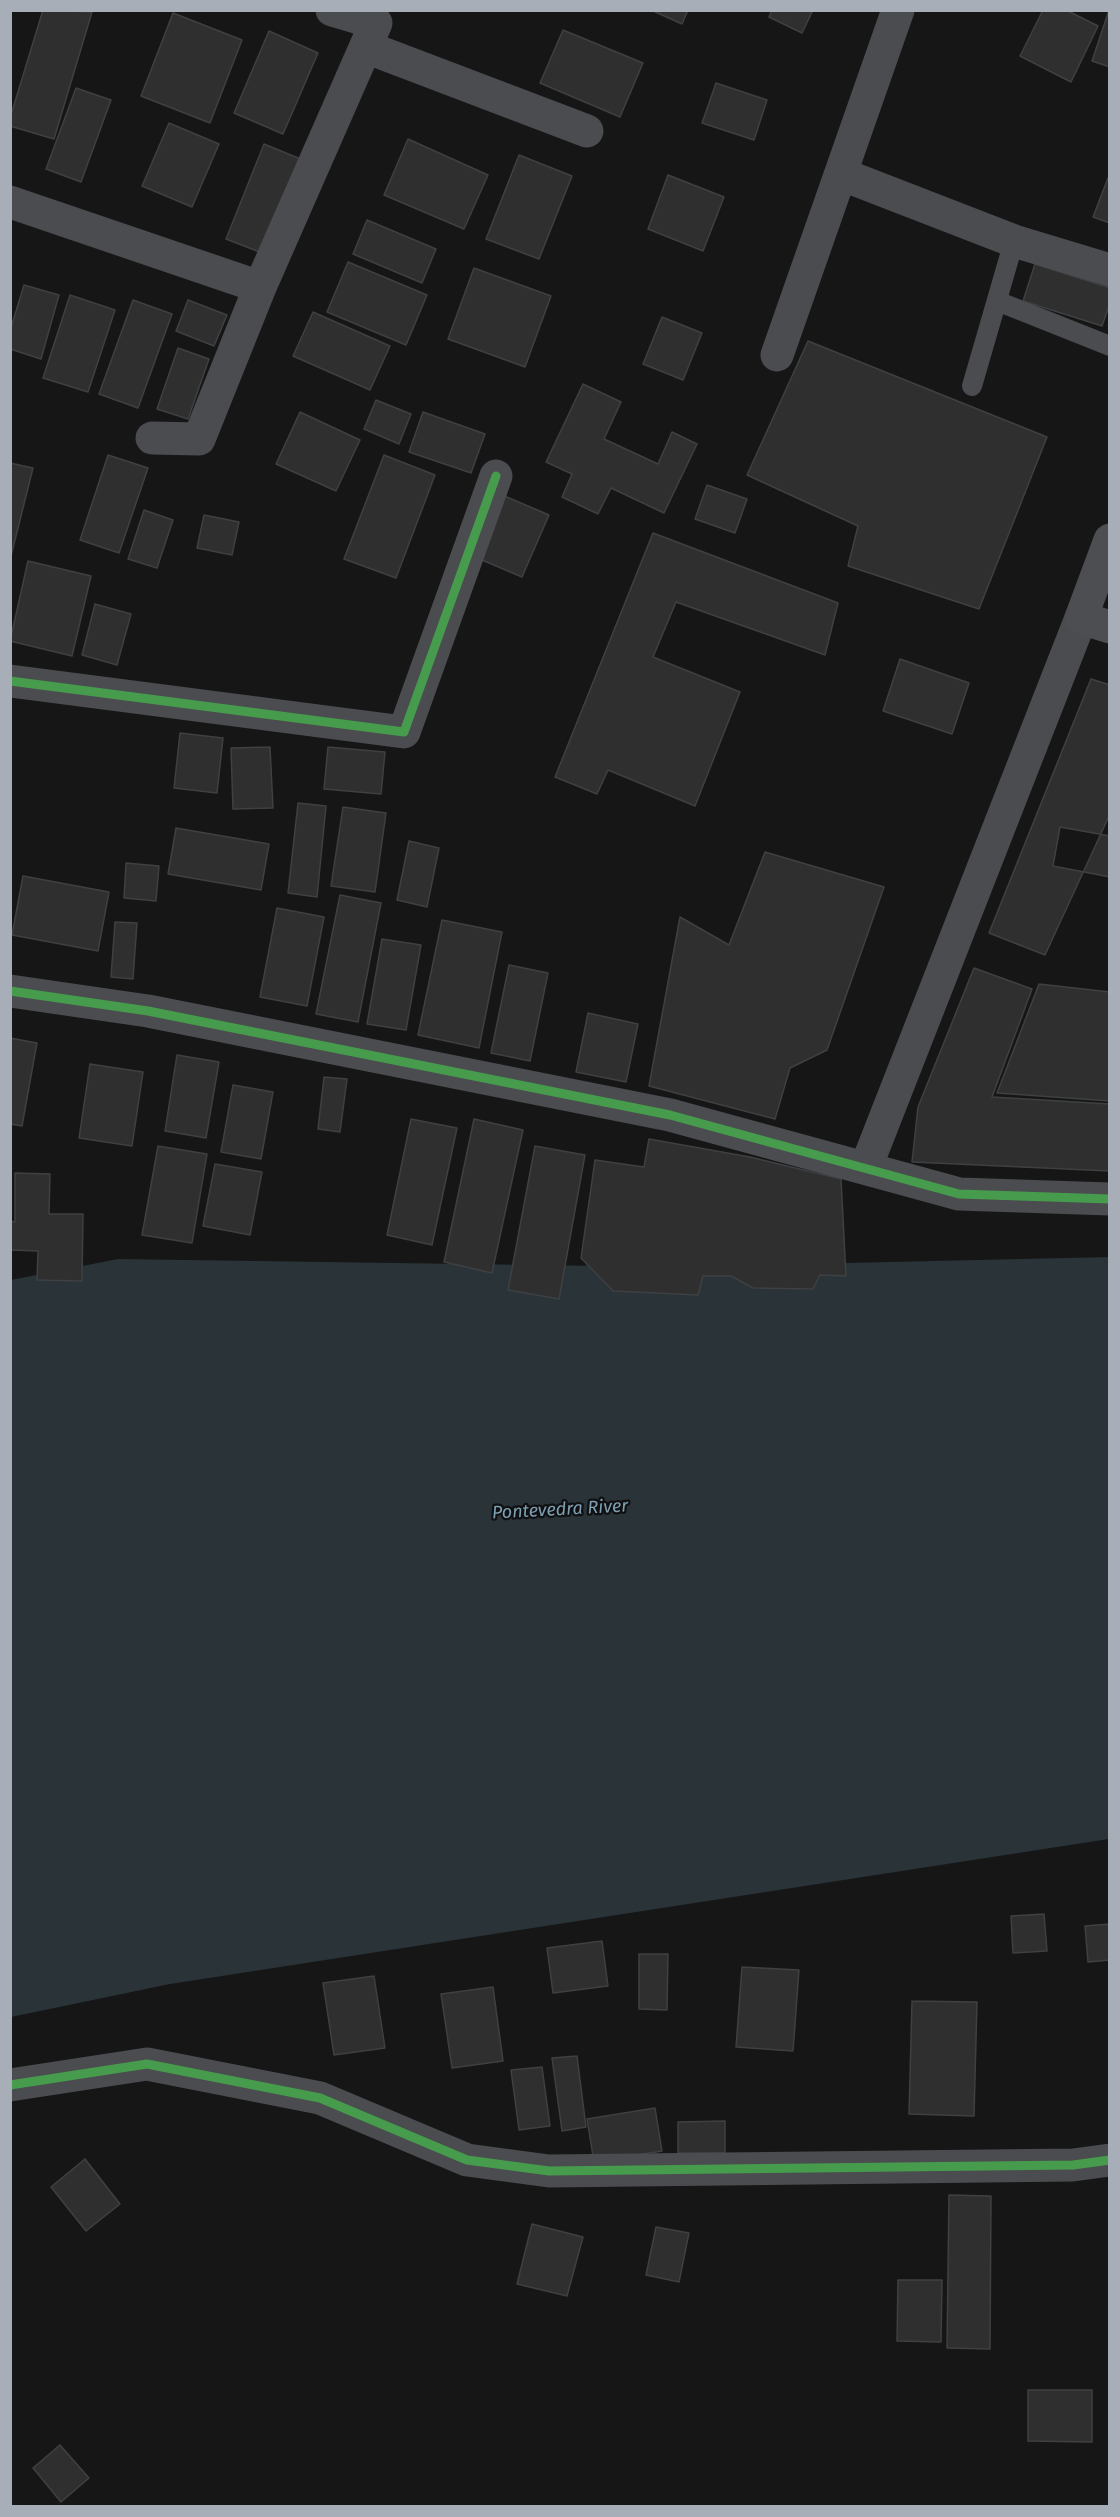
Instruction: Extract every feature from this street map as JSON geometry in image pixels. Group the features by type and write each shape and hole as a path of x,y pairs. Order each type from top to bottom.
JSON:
{"main road":[{"path":"1095,623 1110,540"}],"street":[{"path":"152,438 199,439 260,287 376,23 332,10"},
{"path":"777,355 898,10"},
{"path":"366,47 587,131"},
{"path":"841,174 1014,241 1110,270"},
{"path":"10,202 260,287"},
{"path":"10,681 404,732 496,476"},
{"path":"866,1167 1095,623"},
{"path":"10,992 148,1011 670,1115 959,1194 1110,1199"},
{"path":"10,2085 147,2064 320,2098 467,2160 549,2171 1073,2165 1110,2160"}],"lane":[{"path":"972,386 1014,241"},
{"path":"997,301 1110,346"}],"water":[{"name":"Pontevedra River","path":"1109,1257 1109,1839 170,1984 11,2017 11,1280 118,1259 671,1267"}],"building":[{"path":"43,10 92,12 54,139 10,126 10,118"},
{"path":"651,10 688,10 682,24"},
{"path":"772,10 813,10 802,33 769,17"},
{"path":"1043,10 1066,10 1098,26 1071,82 1020,56"},
{"path":"1110,10 1110,67 1092,61"},
{"path":"173,13 242,40 210,123 141,96"},
{"path":"563,30 643,63 620,117 540,83"},
{"path":"269,31 318,53 283,134 234,113"},
{"path":"716,83 767,100 754,140 702,123"},
{"path":"76,88 111,100 81,182 46,169"},
{"path":"169,123 219,144 192,207 142,186"},
{"path":"408,139 488,175 464,229 384,195"},
{"path":"264,144 308,162 270,256 226,239"},
{"path":"519,155 572,176 539,259 486,239"},
{"path":"668,175 724,197 703,251 648,229"},
{"path":"1108,178 1110,179 1110,223 1093,217"},
{"path":"367,220 436,249 422,283 353,254"},
{"path":"348,262 427,295 406,345 327,312"},
{"path":"1035,264 1110,288 1110,303 1102,326 1023,301"},
{"path":"474,268 551,296 525,367 448,339"},
{"path":"24,285 59,295 41,359 10,349 10,331"},
{"path":"70,295 115,310 88,392 43,378"},
{"path":"133,300 172,314 138,408 99,394"},
{"path":"188,300 227,315 214,346 176,331"},
{"path":"313,312 390,346 370,390 293,356"},
{"path":"662,317 702,333 683,380 643,364"},
{"path":"808,341 1047,437 979,609 848,566 858,526 747,475"},
{"path":"178,348 209,359 188,419 157,409"},
{"path":"583,384 621,402 604,439 658,464 672,432 697,444 664,513 611,488 598,514 562,497 572,474 546,462"},
{"path":"376,400 411,414 399,444 364,429"},
{"path":"300,412 360,440 336,491 276,464"},
{"path":"423,412 485,434 471,473 409,452"},
{"path":"108,455 148,468 119,553 80,540"},
{"path":"384,455 435,475 396,578 344,559"},
{"path":"10,463 33,468 10,560"},
{"path":"707,485 747,499 735,533 695,519"},
{"path":"502,495 549,515 522,577 475,557"},
{"path":"144,510 173,520 157,568 128,559"},
{"path":"204,515 239,522 232,555 197,548"},
{"path":"653,533 838,603 825,655 676,602 653,657 740,692 695,806 608,770 597,794 555,777"},
{"path":"28,561 91,576 72,656 10,641"},
{"path":"95,604 131,614 117,665 82,655"},
{"path":"900,659 969,683 952,734 883,711"},
{"path":"1091,679 1110,685 1110,814 1045,955 989,933"},
{"path":"180,733 223,738 217,793 174,788"},
{"path":"270,747 273,808 233,809 231,748"},
{"path":"328,747 385,752 381,794 324,789"},
{"path":"298,803 326,806 317,897 288,893"},
{"path":"343,807 386,813 375,892 331,886"},
{"path":"1060,827 1110,836 1110,877 1053,866"},
{"path":"176,828 269,844 261,890 168,874"},
{"path":"409,841 439,848 427,907 397,900"},
{"path":"765,852 884,887 827,1050 790,1068 775,1119 649,1086 680,917 729,945"},
{"path":"126,863 159,866 156,901 124,898"},
{"path":"23,876 109,892 98,951 12,935"},
{"path":"340,895 381,903 358,1022 316,1014"},
{"path":"277,908 324,917 307,1006 260,997"},
{"path":"442,920 502,932 479,1048 418,1035"},
{"path":"115,922 137,923 133,979 111,977"},
{"path":"382,939 421,945 406,1030 367,1024"},
{"path":"509,965 548,973 530,1061 491,1053"},
{"path":"974,968 1032,989 992,1097 1110,1104 1110,1171 912,1162 918,1107"},
{"path":"1039,984 1110,992 1110,1101 997,1093"},
{"path":"588,1013 638,1024 626,1082 576,1072"},
{"path":"10,1038 37,1043 22,1126 10,1124"},
{"path":"177,1055 219,1062 206,1138 165,1131"},
{"path":"90,1064 143,1072 132,1146 79,1138"},
{"path":"324,1077 347,1079 340,1132 318,1129"},
{"path":"233,1085 273,1092 261,1159 221,1152"},
{"path":"411,1119 457,1128 432,1245 387,1235"},
{"path":"474,1119 523,1130 492,1273 444,1262"},
{"path":"649,1139 750,1157 841,1179 846,1276 820,1275 813,1289 753,1288 731,1276 703,1276 698,1295 613,1291 581,1258 595,1160 644,1167"},
{"path":"158,1146 207,1154 192,1243 142,1235"},
{"path":"535,1146 585,1155 559,1299 508,1290"},
{"path":"215,1164 262,1172 250,1235 203,1226"},
{"path":"15,1173 50,1174 49,1214 83,1214 82,1281 37,1280 38,1251 10,1250 10,1221 15,1222"},
{"path":"1044,1914 1047,1951 1013,1953 1011,1916"},
{"path":"1110,1924 1110,1960 1088,1962 1085,1926"},
{"path":"602,1941 608,1986 553,1993 547,1948"},
{"path":"639,1954 668,1954 667,2010 639,2009"},
{"path":"742,1967 799,1970 793,2051 736,2047"},
{"path":"374,1976 385,2048 334,2055 323,1983"},
{"path":"493,1987 503,2061 452,2068 441,1994"},
{"path":"912,2001 977,2002 974,2116 909,2114"},
{"path":"577,2056 586,2127 562,2131 552,2058"},
{"path":"542,2067 550,2126 519,2130 511,2070"},
{"path":"655,2108 662,2151 594,2162 587,2119"},
{"path":"725,2121 725,2153 678,2153 678,2122"},
{"path":"85,2159 120,2204 86,2231 51,2187"},
{"path":"949,2195 991,2196 990,2349 947,2348"},
{"path":"532,2224 583,2237 567,2296 517,2284"},
{"path":"656,2227 689,2233 679,2282 646,2275"},
{"path":"898,2280 942,2280 941,2342 897,2341"},
{"path":"1028,2390 1092,2390 1092,2442 1028,2441"},
{"path":"60,2445 89,2478 61,2502 33,2468"}],"cycle path":[{"path":"10,681 404,732 496,476"},
{"path":"10,991 148,1011 670,1115 959,1194 1110,1199"},
{"path":"10,2085 147,2064 320,2098 467,2160 549,2171 1073,2165 1110,2160"}]}
